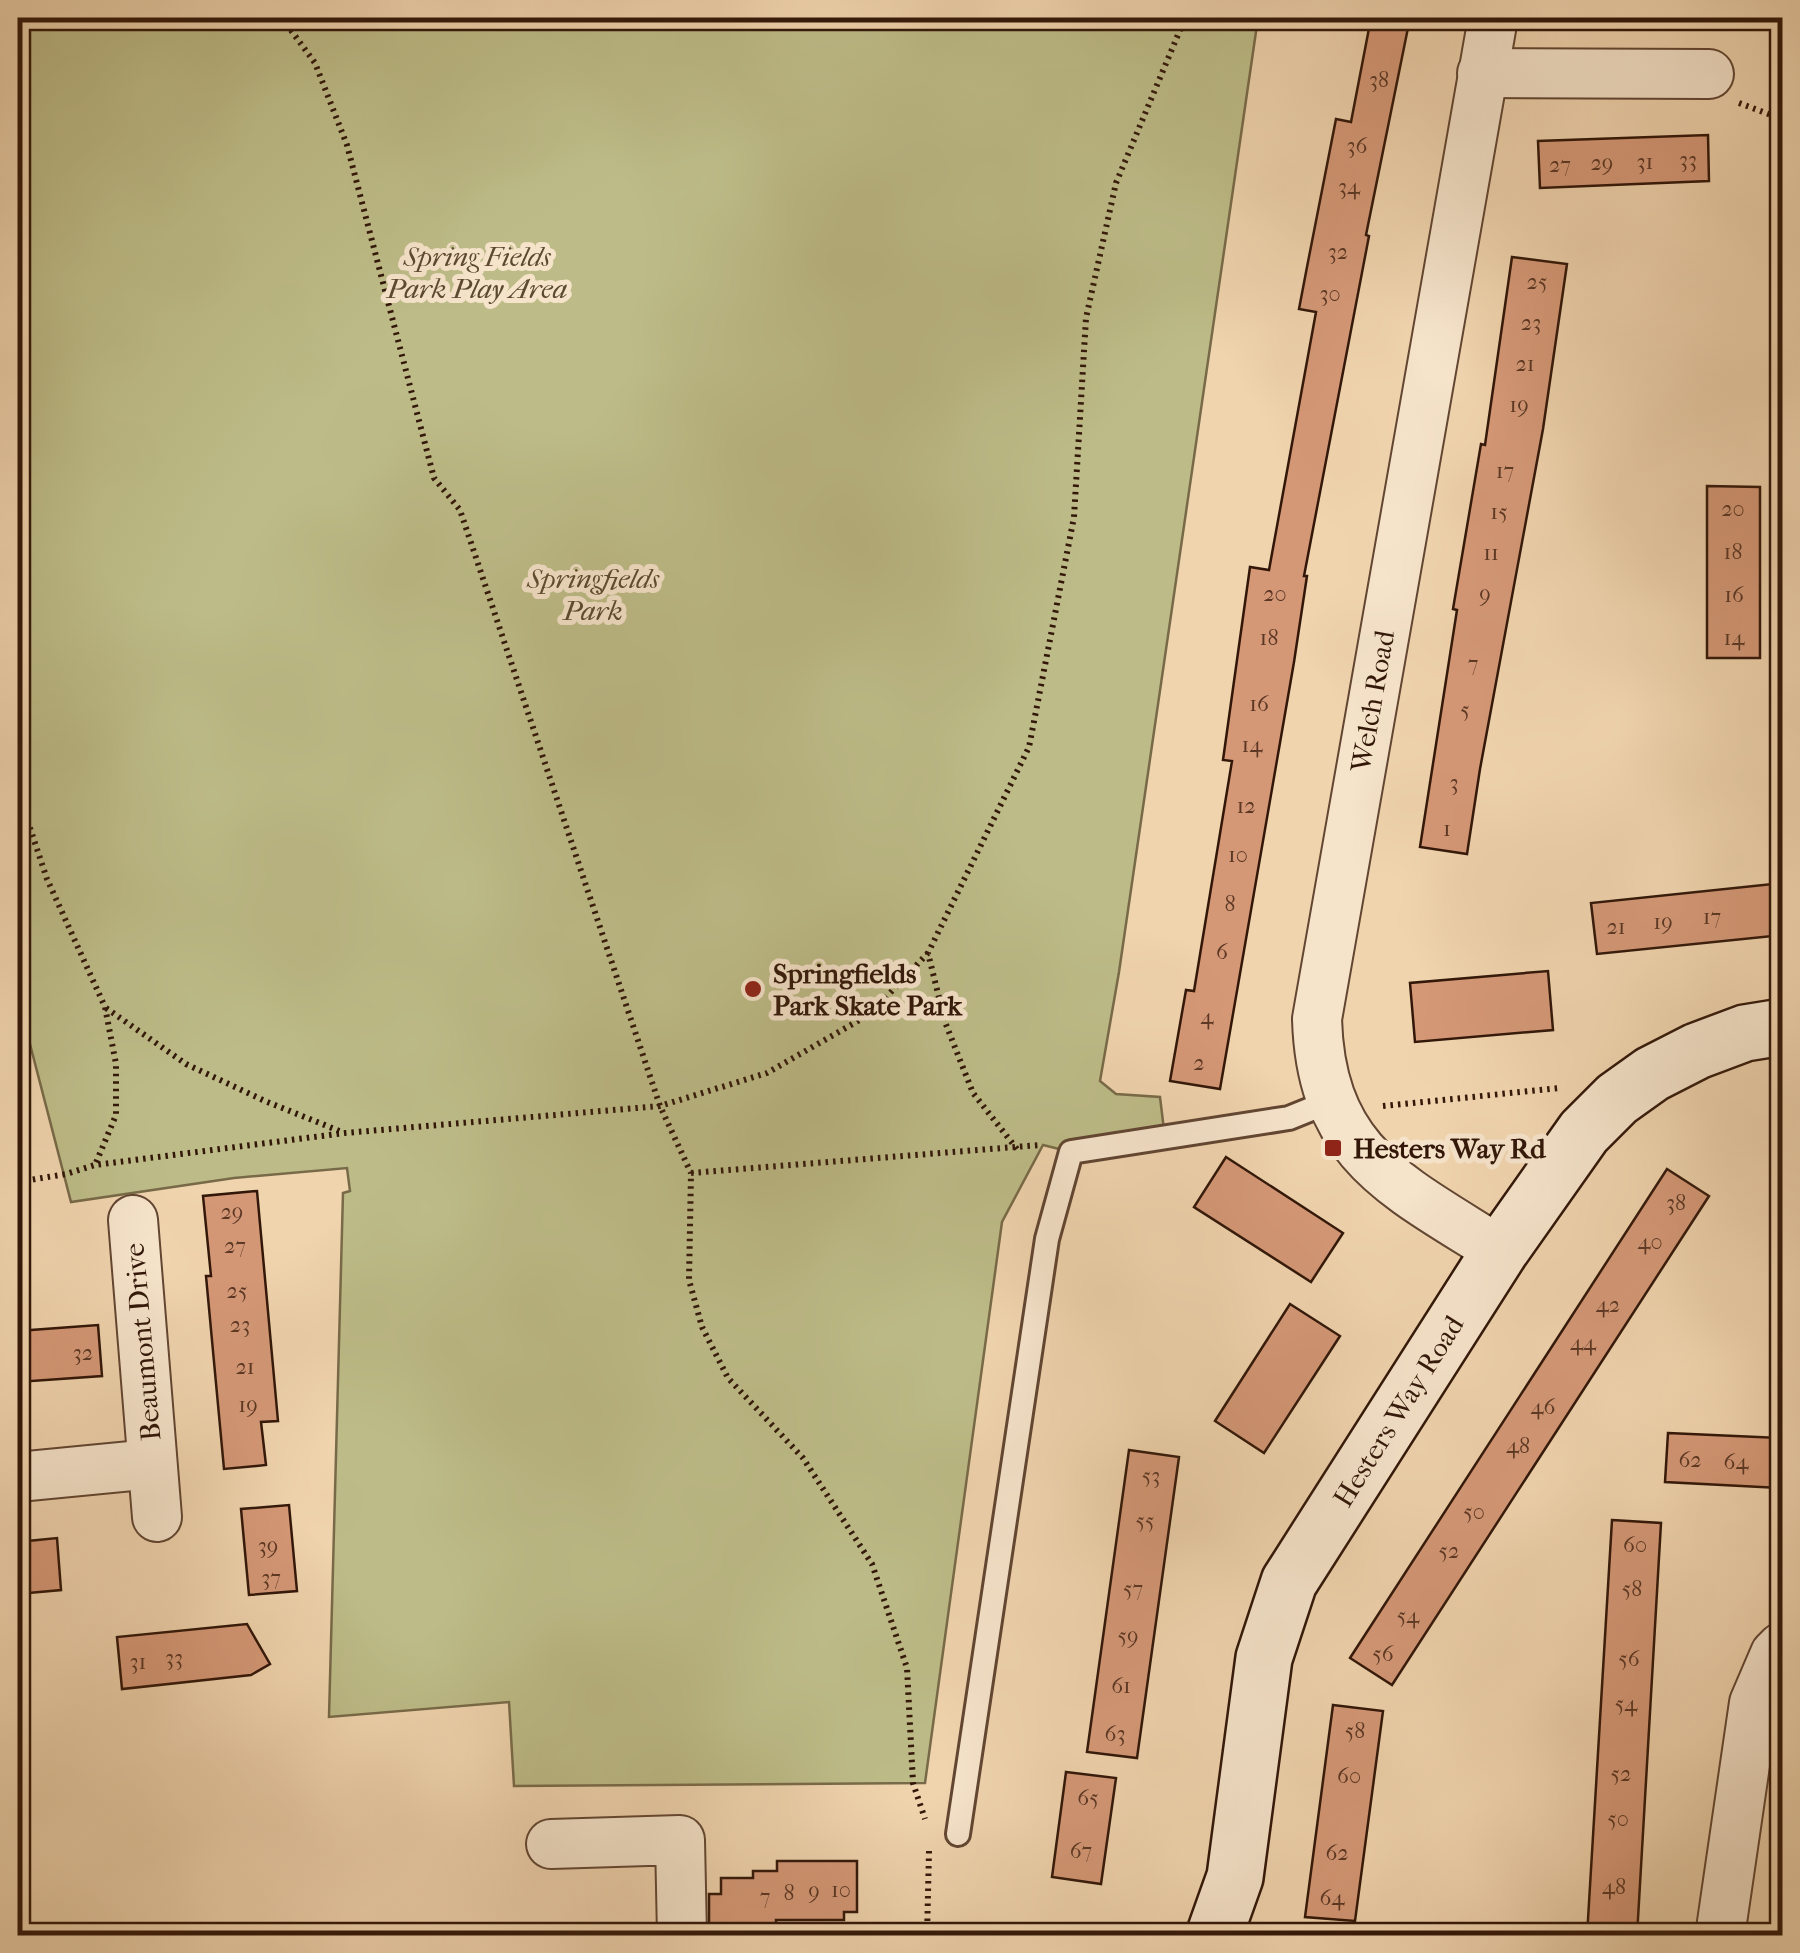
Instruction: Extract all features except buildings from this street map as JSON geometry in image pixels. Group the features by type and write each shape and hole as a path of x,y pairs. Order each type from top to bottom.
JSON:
{"street":[{"name":"Welch Road","path":"1493,18 1321,992 1318,1048 1333,1106 1372,1165 1396,1185 1500,1250"},
{"path":"1482,73 1709,74"},
{"name":"Hesters Way Road","path":"1214,1936 1235,1877 1264,1658 1290,1582 1500,1250 1584,1132 1617,1099 1652,1074 1696,1051 1745,1033 1782,1027"},
{"name":"Beaumont Drive","path":"133,1220 157,1517"},
{"name":"Beaumont Drive","path":"18,1477 152,1464"},
{"path":"1720,1936 1754,1703 1775,1654 1782,1647"},
{"path":"551,1844 680,1840 682,1936"}],"lane":[{"path":"958,1834 1046,1240 1071,1152 1290,1118 1333,1106"}],"path":[{"path":"282,18 315,64 347,145 434,478 460,510 660,1106 691,1173 689,1280 702,1327 728,1378 803,1458 872,1564 907,1668 913,1782 929,1830"},
{"path":"18,1182 95,1165 345,1133 660,1106 767,1073 870,1014 928,953 1029,746 1074,517 1086,318 1116,183 1185,18"},
{"path":"18,792 47,879 105,1008 116,1064 116,1115 95,1165"},
{"path":"691,1173 1017,1148 974,1092 945,1022 928,953"},
{"path":"105,1008 186,1064 265,1102 345,1133"},
{"path":"1333,1106 1568,1087"},
{"path":"928,1936 929,1848"}],"green space":[{"name":"Springfields Park","path":"18,18 1258,18 1100,1081 1116,1094 1160,1097 1165,1138 1071,1152 1043,1145 1002,1222 925,1783 514,1786 509,1702 329,1717 343,1193 350,1191 347,1168 234,1178 71,1202 18,998"}],"place":[{"name":"Springfields Park Skate Park","path":"753,989"},
{"name":"Hesters Way Rd","path":"1333,1148"}],"park label":[{"name":"Spring Fields Park Play Area","path":"477,272"}]}
